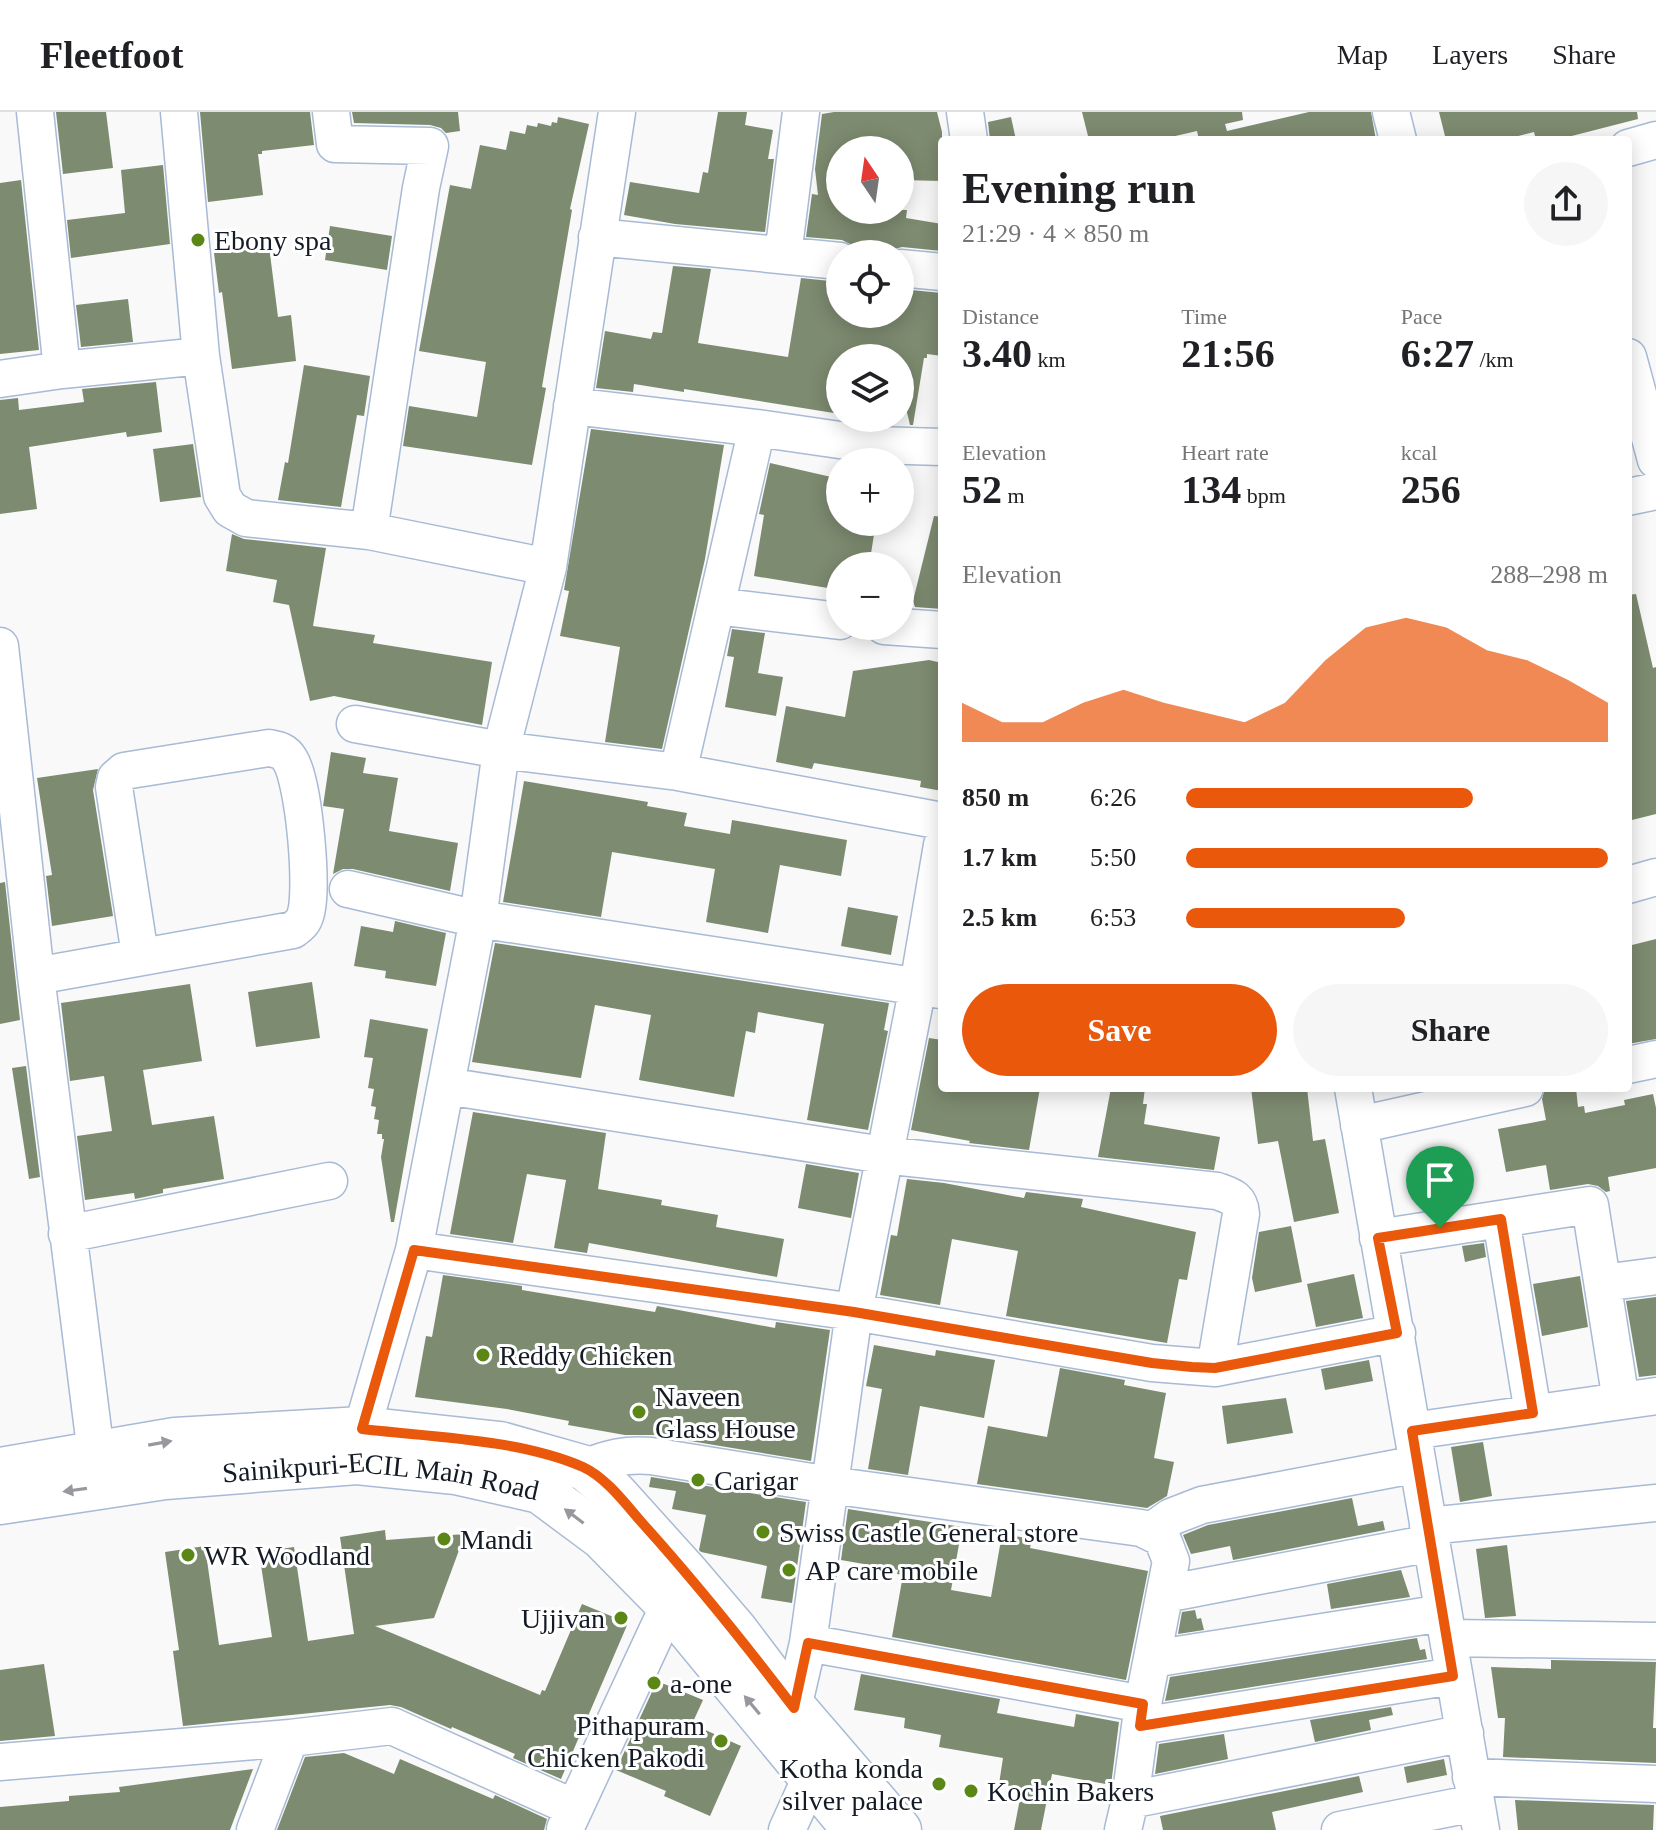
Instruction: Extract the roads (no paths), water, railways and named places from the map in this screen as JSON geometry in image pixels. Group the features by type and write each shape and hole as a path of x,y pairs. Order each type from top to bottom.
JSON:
{"main road":[{"name":"Sainikpuri-ECIL Main Road","path":"0,1470 175,1440 362,1429 500,1444 585,1468 614,1493 735,1630 789,1726 811,1777 855,1830"},
{"name":"Sainikpuri-ECIL Main Road","path":"0,1502 187,1475 357,1462 456,1472 540,1491 602,1537 789,1726 899,1830"}],"street":[{"path":"35,112 62,370"},
{"path":"179,112 201,356 222,496 230,509 246,518 369,531 548,567"},
{"path":"331,112 335,144 430,146 369,531"},
{"path":"362,1429 414,1250 478,919 501,750 548,567 617,112"},
{"path":"783,255 801,112"},
{"path":"965,112 968,136"},
{"path":"1391,112 1397,136"},
{"path":"1632,147 1656,140"},
{"path":"597,237 826,260"},
{"path":"914,269 938,272"},
{"path":"0,379 201,356"},
{"path":"1632,372 1656,460"},
{"path":"572,406 874,445 938,447"},
{"path":"678,772 757,428"},
{"path":"1632,496 1656,491"},
{"path":"716,606 826,619"},
{"path":"914,628 938,630"},
{"path":"0,646 36,976 96,1454"},
{"path":"355,724 501,750 678,772 938,820"},
{"path":"36,976 293,930 300,925 306,915 309,881 303,807 297,776 289,757 282,751 269,748 124,771 116,778 114,787 140,955"},
{"path":"1632,884 1656,877"},
{"path":"348,889 478,919 930,988"},
{"path":"789,1726 808,1643 854,1312 883,1155 930,988 938,893"},
{"path":"1632,1064 1656,1060"},
{"path":"446,1086 883,1155 1217,1191 1235,1197 1241,1206 1241,1214 1215,1368"},
{"path":"1354,1092 1475,1804"},
{"path":"1359,1125 1507,1092"},
{"path":"67,1234 329,1181"},
{"path":"1378,1238 1590,1205 1621,1401"},
{"path":"1501,1219 1533,1413"},
{"path":"414,1250 854,1312 1152,1363 1215,1368 1397,1333"},
{"path":"1603,1283 1656,1276"},
{"path":"1150,1532 1171,1517 1202,1505 1533,1413 1656,1396"},
{"path":"585,1468 608,1458 629,1454 651,1456 830,1485 1141,1528 1162,1538 1171,1561 1127,1815 1465,1733"},
{"path":"1165,1594 1430,1535 1656,1503"},
{"path":"0,1762 290,1738 392,1726 569,1819 669,1605"},
{"path":"1152,1659 1446,1625 1656,1641"},
{"path":"808,1643 1142,1715 1453,1676"},
{"path":"255,1830 290,1738"},
{"path":"787,1830 811,1777"},
{"path":"1340,1830 1475,1804 1656,1784"}],"place":[{"name":"Ebony spa","path":"198,240"},
{"name":"Reddy Chicken","path":"483,1355"},
{"name":"Naveen Glass House","path":"639,1412"},
{"name":"Carigar","path":"698,1480"},
{"name":"Swiss Castle General store","path":"763,1532"},
{"name":"Mandi","path":"444,1539"},
{"name":"WR Woodland","path":"188,1555"},
{"name":"AP care mobile","path":"789,1570"},
{"name":"Ujjivan","path":"621,1618"},
{"name":"a-one","path":"654,1683"},
{"name":"Pithapuram Chicken Pakodi","path":"721,1741"},
{"name":"Kotha konda silver palace","path":"939,1784"},
{"name":"Kochin Bakers","path":"971,1791"}]}
